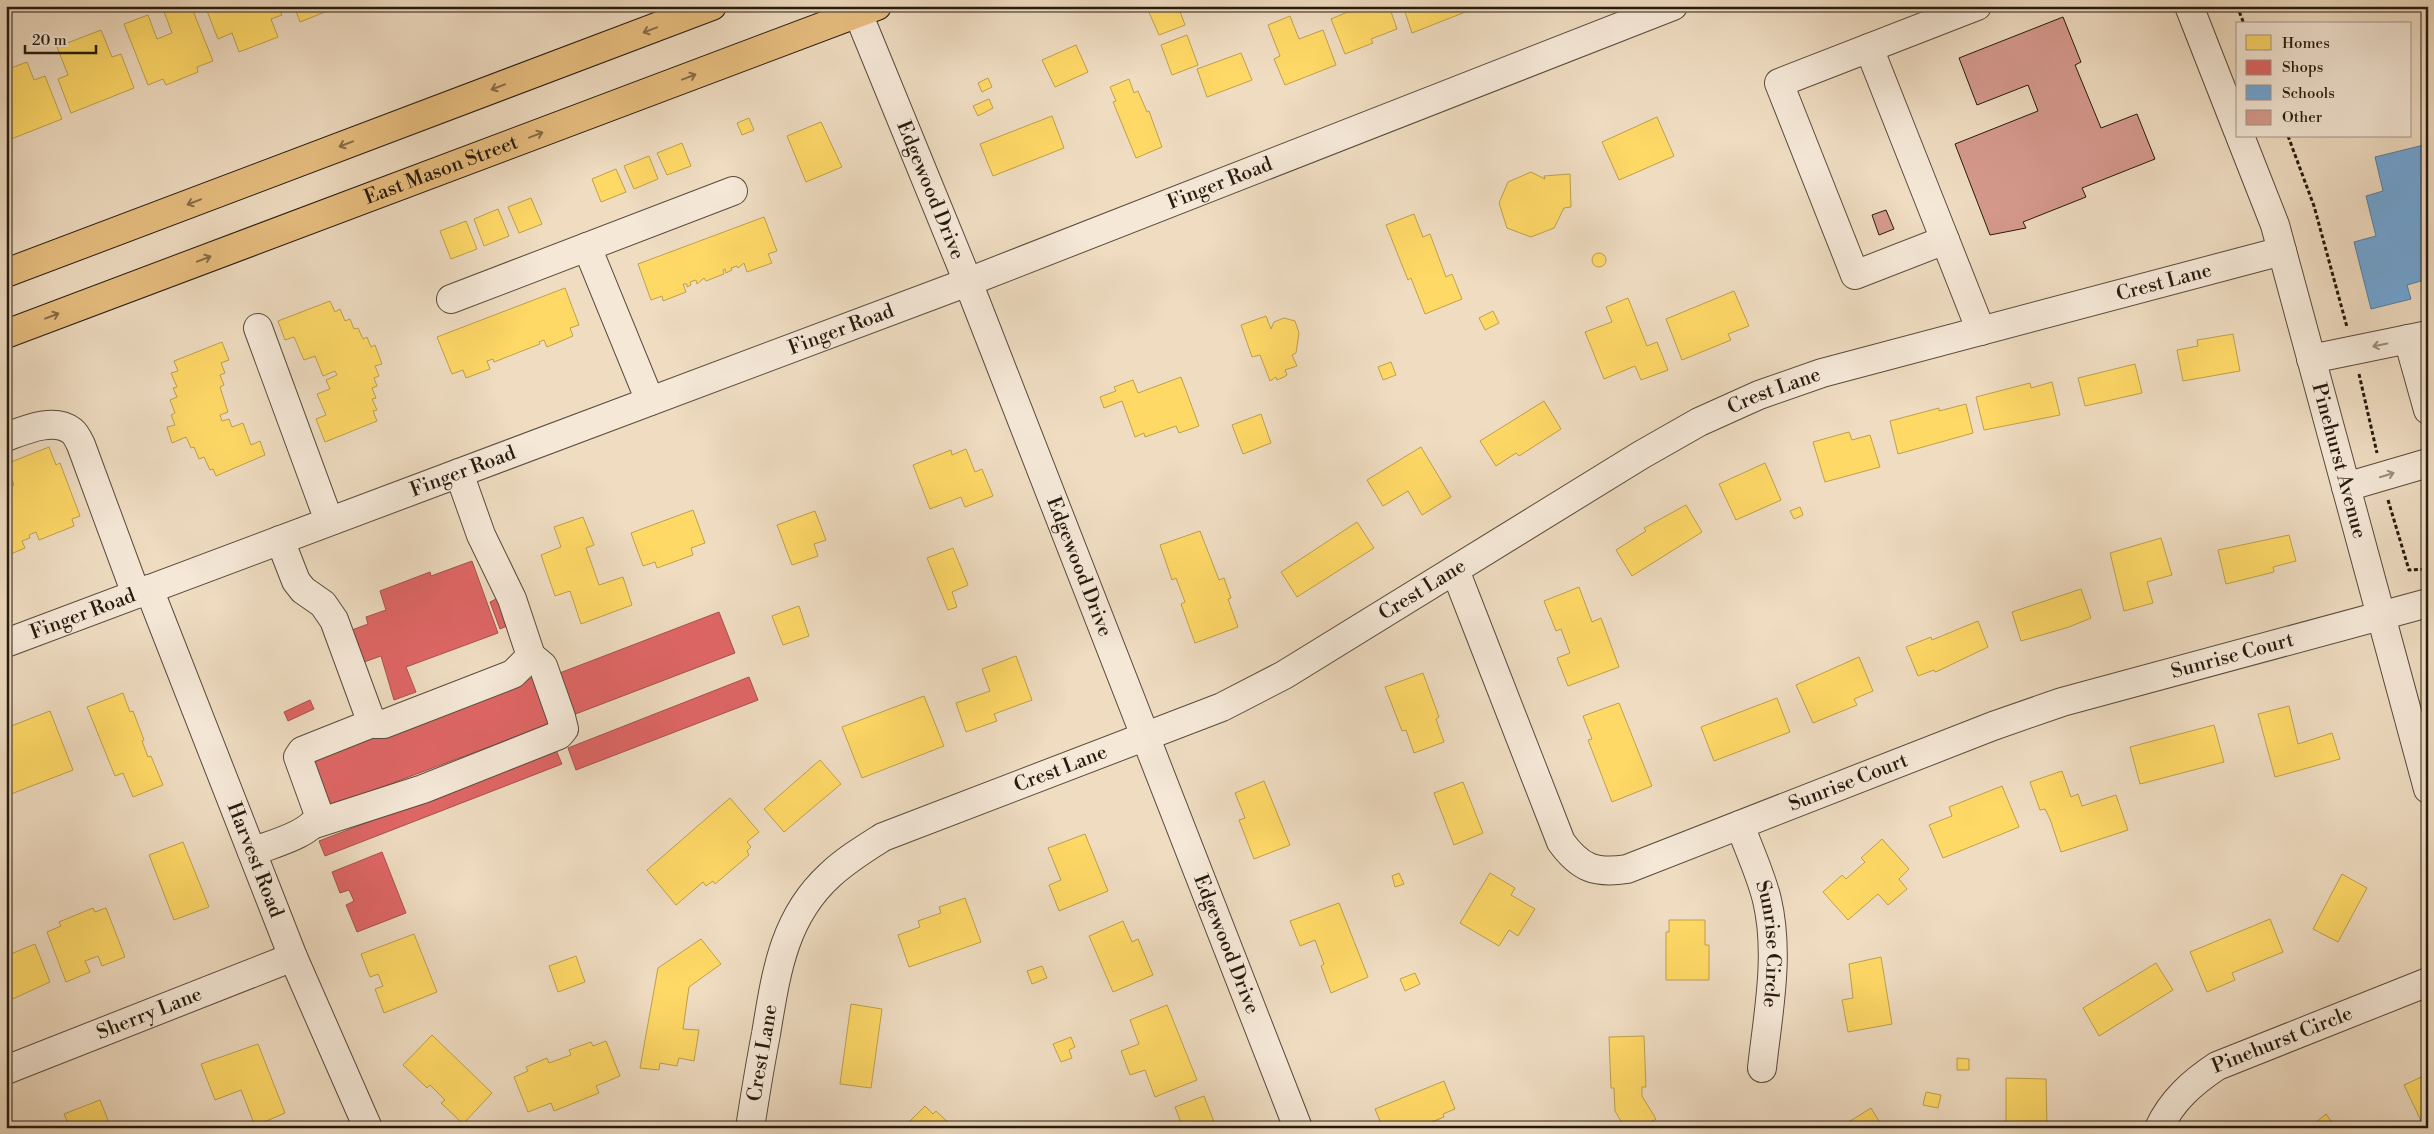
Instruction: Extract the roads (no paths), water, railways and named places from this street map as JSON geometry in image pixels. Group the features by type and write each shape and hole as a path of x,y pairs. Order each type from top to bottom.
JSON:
{"main road":[{"path":"6,273 712,6"},
{"name":"East Mason Street","path":"6,334 864,9"}],"street":[{"name":"Finger Road","path":"6,643 968,282 1673,6"},
{"path":"1945,240 1855,276 1779,83 1977,6"},
{"path":"2189,6 2236,126"},
{"name":"Edgewood Drive","path":"864,9 968,282 1298,1128"},
{"path":"1868,48 1981,331"},
{"name":"Pinehurst Avenue","path":"2241,138 2282,251 2428,789"},
{"path":"451,299 733,191"},
{"path":"587,247 650,401"},
{"name":"Crest Lane","path":"750,1128 777,966 792,926 811,897 829,876 854,855 883,837 1146,738 1222,707 1284,675 1641,455 1716,415 1759,395 1822,373 2282,251"},
{"path":"258,328 329,521"},
{"path":"2311,359 2418,337 2428,410"},
{"name":"Harvest Road","path":"6,437 30,428 57,424 72,432 81,445 252,852 293,957 368,1128"},
{"path":"2346,488 2428,463"},
{"path":"252,852 305,831 316,824 423,789 559,735 564,729 543,666 531,656 530,646 512,599 481,535 459,473"},
{"path":"280,540 296,581 303,590 323,604 334,620 359,693 370,718 375,722 384,724 513,674 531,656"},
{"name":"Sunrise Court","path":"1455,570 1561,842 1570,855 1579,863 1598,870 1619,870 1993,726 2062,702 2428,603"},
{"path":"316,824 319,815 301,770 298,757 302,751 375,722"},
{"name":"Sunrise Circle","path":"1740,825 1765,894 1773,935 1773,965 1762,1068"},
{"name":"Sherry Lane","path":"6,1070 293,957"},
{"name":"Pinehurst Circle","path":"2159,1128 2176,1100 2196,1080 2218,1066 2428,982"}]}
